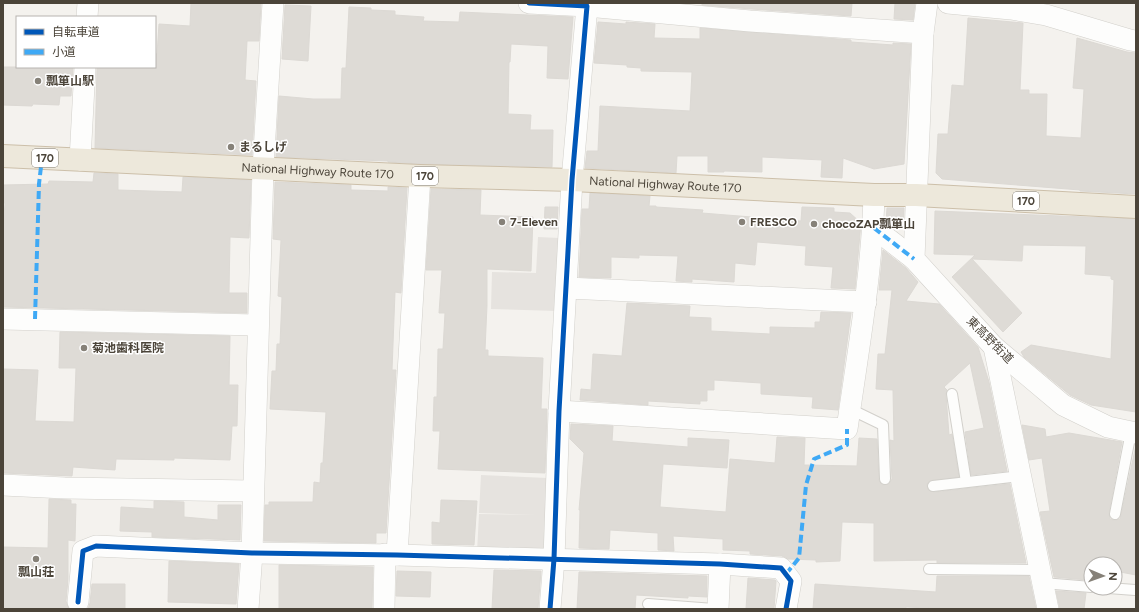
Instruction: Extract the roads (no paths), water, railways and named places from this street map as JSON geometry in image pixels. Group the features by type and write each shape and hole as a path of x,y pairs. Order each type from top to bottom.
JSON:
{"highway":[{"name":"National Highway Route 170","path":"3,156 420,176 572,180 874,195 916,194 1136,207"}],"street":[{"path":"87,16 88,3"},
{"path":"248,609 252,553 252,491 263,168 273,3"},
{"path":"529,3 751,12 923,33"},
{"path":"914,259 923,33 928,3"},
{"path":"948,3 1046,15 1136,41"},
{"path":"550,609 554,560 559,411 572,180 587,5"},
{"path":"80,160 85,68"},
{"path":"384,609 391,554 420,176"},
{"path":"559,411 847,429 866,302 874,228 874,195"},
{"name":"東高野街道","path":"874,228 914,259 994,347 1063,405 1108,427 1134,433"},
{"path":"567,288 866,302"},
{"path":"3,319 257,325"},
{"path":"994,347 1048,609"},
{"path":"3,485 73,488 252,491"},
{"path":"78,602 82,551 96,546 252,553 391,554 720,564 781,568 791,581 786,609"},
{"path":"718,609 720,564"}],"lane":[{"path":"952,394 966,482"},
{"path":"850,410 883,425 885,479"},
{"path":"1115,514 1134,433"},
{"path":"933,486 1021,476"},
{"path":"929,569 1042,576 1083,585"},
{"path":"1123,589 1135,590"},
{"path":"648,604 714,609"}],"place":[{"name":"瓢箪山駅","path":"38,81"},
{"name":"まるしげ","path":"231,147"},
{"name":"7-Eleven","path":"502,222"},
{"name":"FRESCO","path":"742,222"},
{"name":"chocoZAP瓢箪山","path":"814,224"},
{"name":"菊池歯科医院","path":"84,348"},
{"name":"瓢山荘","path":"36,559"}]}
